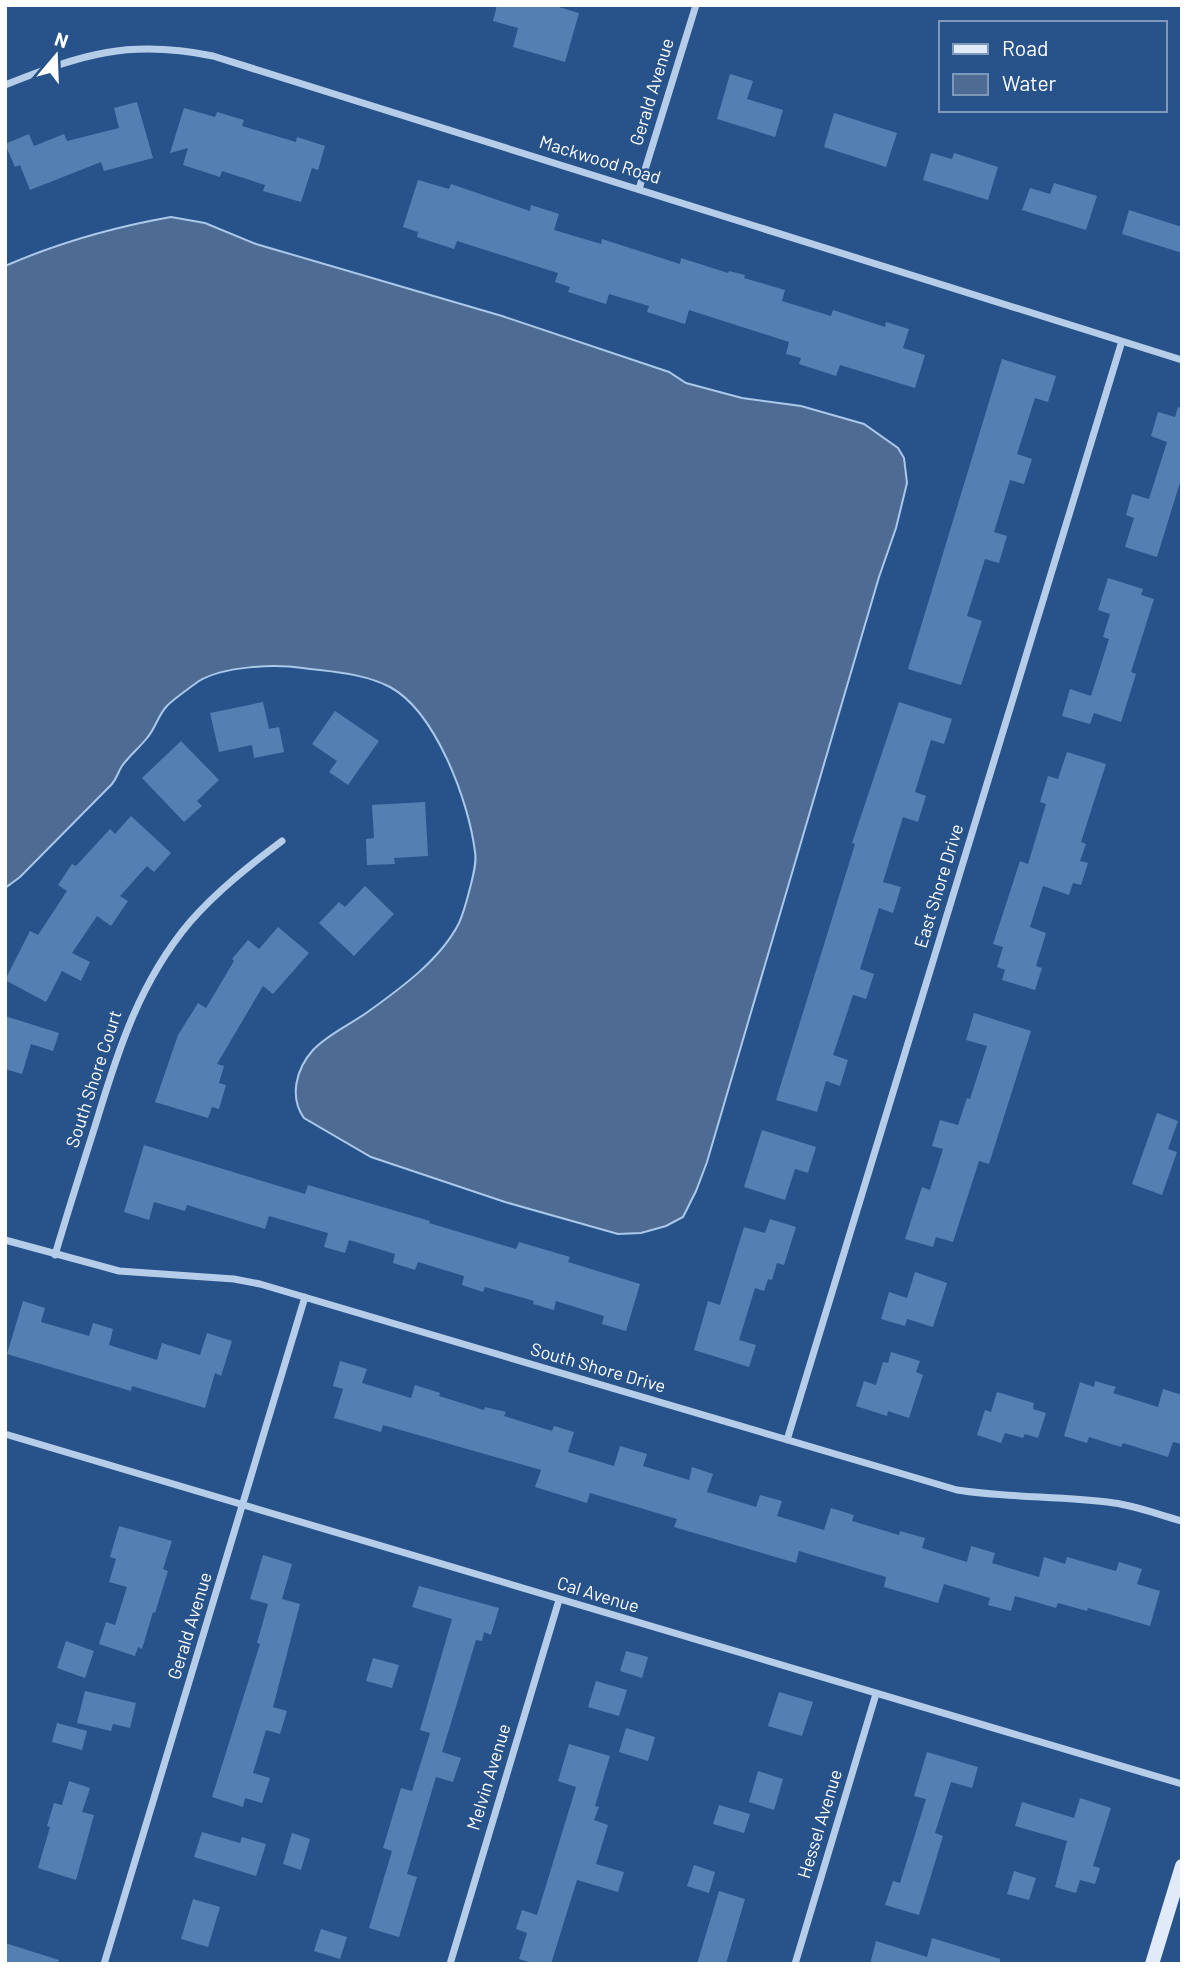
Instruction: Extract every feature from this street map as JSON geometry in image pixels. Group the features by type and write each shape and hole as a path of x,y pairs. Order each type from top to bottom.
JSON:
{"main road":[{"path":"1152,1964 1182,1866"}],"street":[{"name":"Gerald Avenue","path":"639,189 696,5"},
{"name":"Mackwood Road","path":"5,85 49,67 89,55 147,47 181,49 213,55 1182,360"},
{"name":"East Shore Drive","path":"786,1440 1122,341"},
{"name":"South Shore Court","path":"55,1255 118,1051 147,985 172,946 200,911 248,867 282,841"},
{"name":"South Shore Drive","path":"5,1240 118,1271 234,1279 305,1297 957,1490 995,1496 1058,1497 1118,1504 1182,1521"},
{"name":"Gerald Avenue","path":"104,1964 305,1297"},
{"name":"Cal Avenue","path":"5,1434 1182,1783"},
{"name":"Melvin Avenue","path":"450,1964 559,1600"},
{"name":"Hessel Avenue","path":"795,1964 876,1694"}],"water":[{"path":"171,217 205,223 256,244 502,316 669,372 686,383 742,398 801,406 864,424 898,448 904,458 907,483 896,528 879,577 707,1162 683,1217 666,1226 641,1233 618,1234 505,1202 371,1157 304,1118 299,1110 296,1083 307,1058 326,1039 407,983 442,949 459,923 475,865 472,832 448,760 422,716 407,699 390,687 347,674 278,666 235,669 199,681 166,707 150,734 125,762 112,784 20,877 5,888 5,266 86,237"}],"building":[{"path":"497,5 552,5 579,13 565,62 513,47 518,28 493,21"},
{"path":"730,74 753,81 747,99 783,110 775,137 717,119"},
{"path":"137,102 153,158 104,171 101,162 30,190 20,165 15,167 5,144 29,134 34,146 64,134 67,141 119,128 114,108"},
{"path":"184,108 215,117 217,112 244,120 242,126 296,142 297,137 325,146 318,170 312,168 301,202 263,191 265,185 222,171 220,177 183,165 188,148 170,153"},
{"path":"834,113 897,133 886,167 824,147"},
{"path":"931,153 952,159 954,153 998,167 988,200 923,180"},
{"path":"418,180 449,189 451,184 530,211 531,205 559,214 554,230 601,244 602,239 680,264 681,258 728,273 729,271 745,275 744,278 785,290 782,301 831,316 833,310 885,327 886,322 909,329 903,348 925,355 915,388 840,365 836,376 799,364 801,358 786,354 789,342 689,310 685,324 647,312 649,306 609,294 606,304 568,292 570,287 555,282 558,273 457,241 454,249 417,237 418,232 403,227"},
{"path":"1054,183 1097,196 1086,230 1022,210 1030,188 1050,194"},
{"path":"1129,210 1182,227 1182,253 1122,234"},
{"path":"1002,359 1056,376 1048,402 1035,398 1017,454 1032,459 1024,484 1010,480 994,532 1007,536 999,563 985,559 967,616 982,621 961,685 908,669"},
{"path":"1178,407 1182,408 1182,476 1157,557 1125,547 1134,518 1126,515 1132,494 1149,499 1167,442 1151,436 1158,412 1175,417"},
{"path":"1108,578 1143,589 1141,595 1154,599 1131,672 1136,674 1121,722 1094,713 1090,724 1062,716 1070,689 1091,696 1109,639 1103,637 1110,614 1098,610"},
{"path":"263,702 269,729 279,727 284,752 254,758 252,745 219,752 210,713"},
{"path":"899,702 952,719 944,744 931,740 915,792 926,796 918,822 903,817 883,882 901,887 893,913 879,908 860,969 874,974 866,999 853,995 833,1055 848,1060 840,1086 826,1081 817,1112 776,1100 855,844 852,843"},
{"path":"335,711 379,741 348,785 329,772 337,761 312,744"},
{"path":"181,741 219,780 197,801 202,806 184,822 142,778"},
{"path":"1067,752 1106,764 1081,842 1086,844 1080,861 1088,863 1081,885 1073,883 1069,895 1043,886 1030,927 1046,933 1036,966 1042,968 1035,990 1002,980 1005,970 997,967 1003,947 993,944 1020,861 1028,864 1046,804 1040,802 1048,776 1058,779"},
{"path":"425,802 428,856 394,858 395,864 367,865 366,839 374,838 372,805"},
{"path":"131,816 171,853 154,872 147,866 120,896 128,901 111,926 97,916 72,953 90,962 81,981 62,971 46,1002 5,980 30,931 38,935 67,891 58,885 72,864 76,866 110,829 115,834"},
{"path":"365,886 394,914 354,956 319,923 339,902 345,907"},
{"path":"278,927 309,953 273,994 263,986 217,1064 224,1066 219,1083 226,1085 219,1109 212,1107 208,1118 155,1102 178,1035 198,1003 206,1008 234,961 232,959 248,940 259,949"},
{"path":"974,1013 1031,1031 989,1164 979,1161 953,1242 936,1237 933,1247 905,1239 922,1187 930,1190 943,1149 932,1146 940,1120 958,1125 967,1098 970,1099 987,1046 966,1040"},
{"path":"5,1016 59,1033 53,1051 31,1044 22,1074 5,1069"},
{"path":"1157,1113 1178,1121 1168,1149 1177,1152 1162,1195 1132,1184"},
{"path":"762,1130 816,1147 808,1173 795,1169 785,1200 744,1187"},
{"path":"144,1145 305,1194 308,1185 516,1249 519,1242 570,1257 568,1262 640,1284 626,1331 602,1324 604,1316 556,1301 554,1310 533,1304 534,1301 485,1287 483,1292 462,1285 464,1276 418,1262 415,1270 393,1263 395,1254 349,1240 345,1253 324,1247 328,1233 269,1216 265,1229 187,1205 185,1211 154,1202 149,1220 124,1212"},
{"path":"770,1219 796,1227 784,1265 777,1263 772,1280 768,1279 764,1291 755,1288 739,1340 756,1345 749,1367 694,1350 708,1301 720,1305 744,1227 765,1233"},
{"path":"915,1272 947,1283 933,1327 907,1319 905,1326 881,1319 889,1292 907,1298"},
{"path":"23,1301 45,1308 41,1322 89,1336 93,1323 113,1329 109,1345 157,1360 162,1343 200,1355 207,1333 232,1341 221,1376 215,1373 205,1408 132,1386 131,1391 7,1354"},
{"path":"891,1352 920,1361 916,1372 923,1375 909,1418 888,1411 887,1416 856,1406 864,1381 876,1385 883,1362 888,1363"},
{"path":"340,1361 367,1369 362,1383 411,1398 415,1385 440,1393 439,1396 484,1410 485,1407 506,1412 504,1416 552,1431 554,1426 574,1432 568,1452 614,1466 620,1446 647,1454 643,1466 689,1480 692,1467 713,1474 707,1492 756,1507 760,1495 782,1501 777,1516 824,1530 831,1508 854,1515 852,1521 899,1535 900,1531 925,1538 922,1548 967,1562 971,1546 995,1553 992,1563 1039,1577 1044,1557 1065,1564 1067,1557 1116,1571 1119,1562 1142,1569 1137,1584 1160,1591 1150,1626 1088,1608 1087,1611 1058,1603 1056,1608 1015,1596 1011,1611 988,1605 990,1598 944,1584 938,1603 884,1587 886,1577 799,1551 796,1563 674,1527 677,1519 590,1493 587,1503 535,1487 541,1470 383,1425 381,1432 334,1418 343,1389 333,1386"},
{"path":"1095,1381 1116,1387 1113,1393 1158,1407 1163,1389 1182,1395 1182,1444 1173,1442 1168,1457 1123,1443 1121,1447 1089,1437 1087,1443 1064,1436 1080,1382 1094,1387"},
{"path":"997,1392 1034,1403 1033,1409 1046,1413 1038,1438 1025,1434 1023,1438 1005,1433 1001,1443 977,1435 985,1410 991,1412"},
{"path":"119,1526 172,1541 163,1569 168,1571 155,1613 153,1612 142,1649 138,1647 135,1656 99,1644 106,1622 115,1625 127,1587 109,1582 116,1559 110,1557"},
{"path":"263,1555 292,1564 282,1599 300,1604 273,1707 287,1711 280,1734 266,1730 253,1773 270,1778 262,1803 245,1798 243,1807 212,1797 260,1644 257,1643 268,1604 250,1599"},
{"path":"419,1586 499,1608 491,1635 484,1632 482,1641 476,1640 442,1752 461,1758 453,1782 436,1777 407,1874 417,1877 399,1937 369,1928 392,1851 383,1848 401,1788 412,1791 430,1733 420,1730 452,1619 412,1607"},
{"path":"66,1641 94,1651 85,1678 57,1668"},
{"path":"626,1651 648,1657 642,1678 620,1671"},
{"path":"373,1658 399,1665 392,1688 366,1681"},
{"path":"596,1681 627,1690 619,1716 588,1707"},
{"path":"85,1691 136,1703 130,1728 113,1724 111,1731 77,1723"},
{"path":"779,1692 813,1702 802,1736 768,1726"},
{"path":"57,1723 87,1731 82,1750 52,1742"},
{"path":"626,1728 655,1737 648,1761 619,1752"},
{"path":"569,1744 610,1756 595,1806 599,1807 594,1820 608,1825 596,1864 624,1872 618,1892 577,1880 551,1964 536,1964 519,1959 527,1933 516,1929 522,1910 537,1915 576,1787 558,1781"},
{"path":"927,1752 978,1767 972,1788 951,1782 935,1833 943,1836 919,1915 885,1905 893,1881 900,1883 926,1799 914,1796"},
{"path":"758,1771 783,1779 774,1810 749,1802"},
{"path":"69,1781 90,1788 82,1812 94,1815 76,1880 38,1868 54,1803 62,1805"},
{"path":"1080,1798 1111,1808 1093,1866 1100,1868 1095,1884 1080,1880 1076,1893 1055,1887 1067,1841 1015,1826 1022,1802 1074,1818"},
{"path":"719,1805 750,1814 744,1833 713,1824"},
{"path":"202,1832 240,1843 242,1837 266,1844 256,1876 194,1857"},
{"path":"292,1833 310,1839 301,1870 283,1864"},
{"path":"694,1865 715,1872 709,1893 687,1886"},
{"path":"1014,1871 1036,1878 1029,1900 1007,1894"},
{"path":"719,1891 745,1899 726,1964 697,1964"},
{"path":"193,1899 220,1907 208,1947 181,1939"},
{"path":"321,1929 347,1937 340,1959 314,1951"},
{"path":"932,1938 1000,1959 1000,1964 870,1964 876,1941 927,1957"},
{"path":"5,1943 59,1960 58,1964 5,1964"}]}
